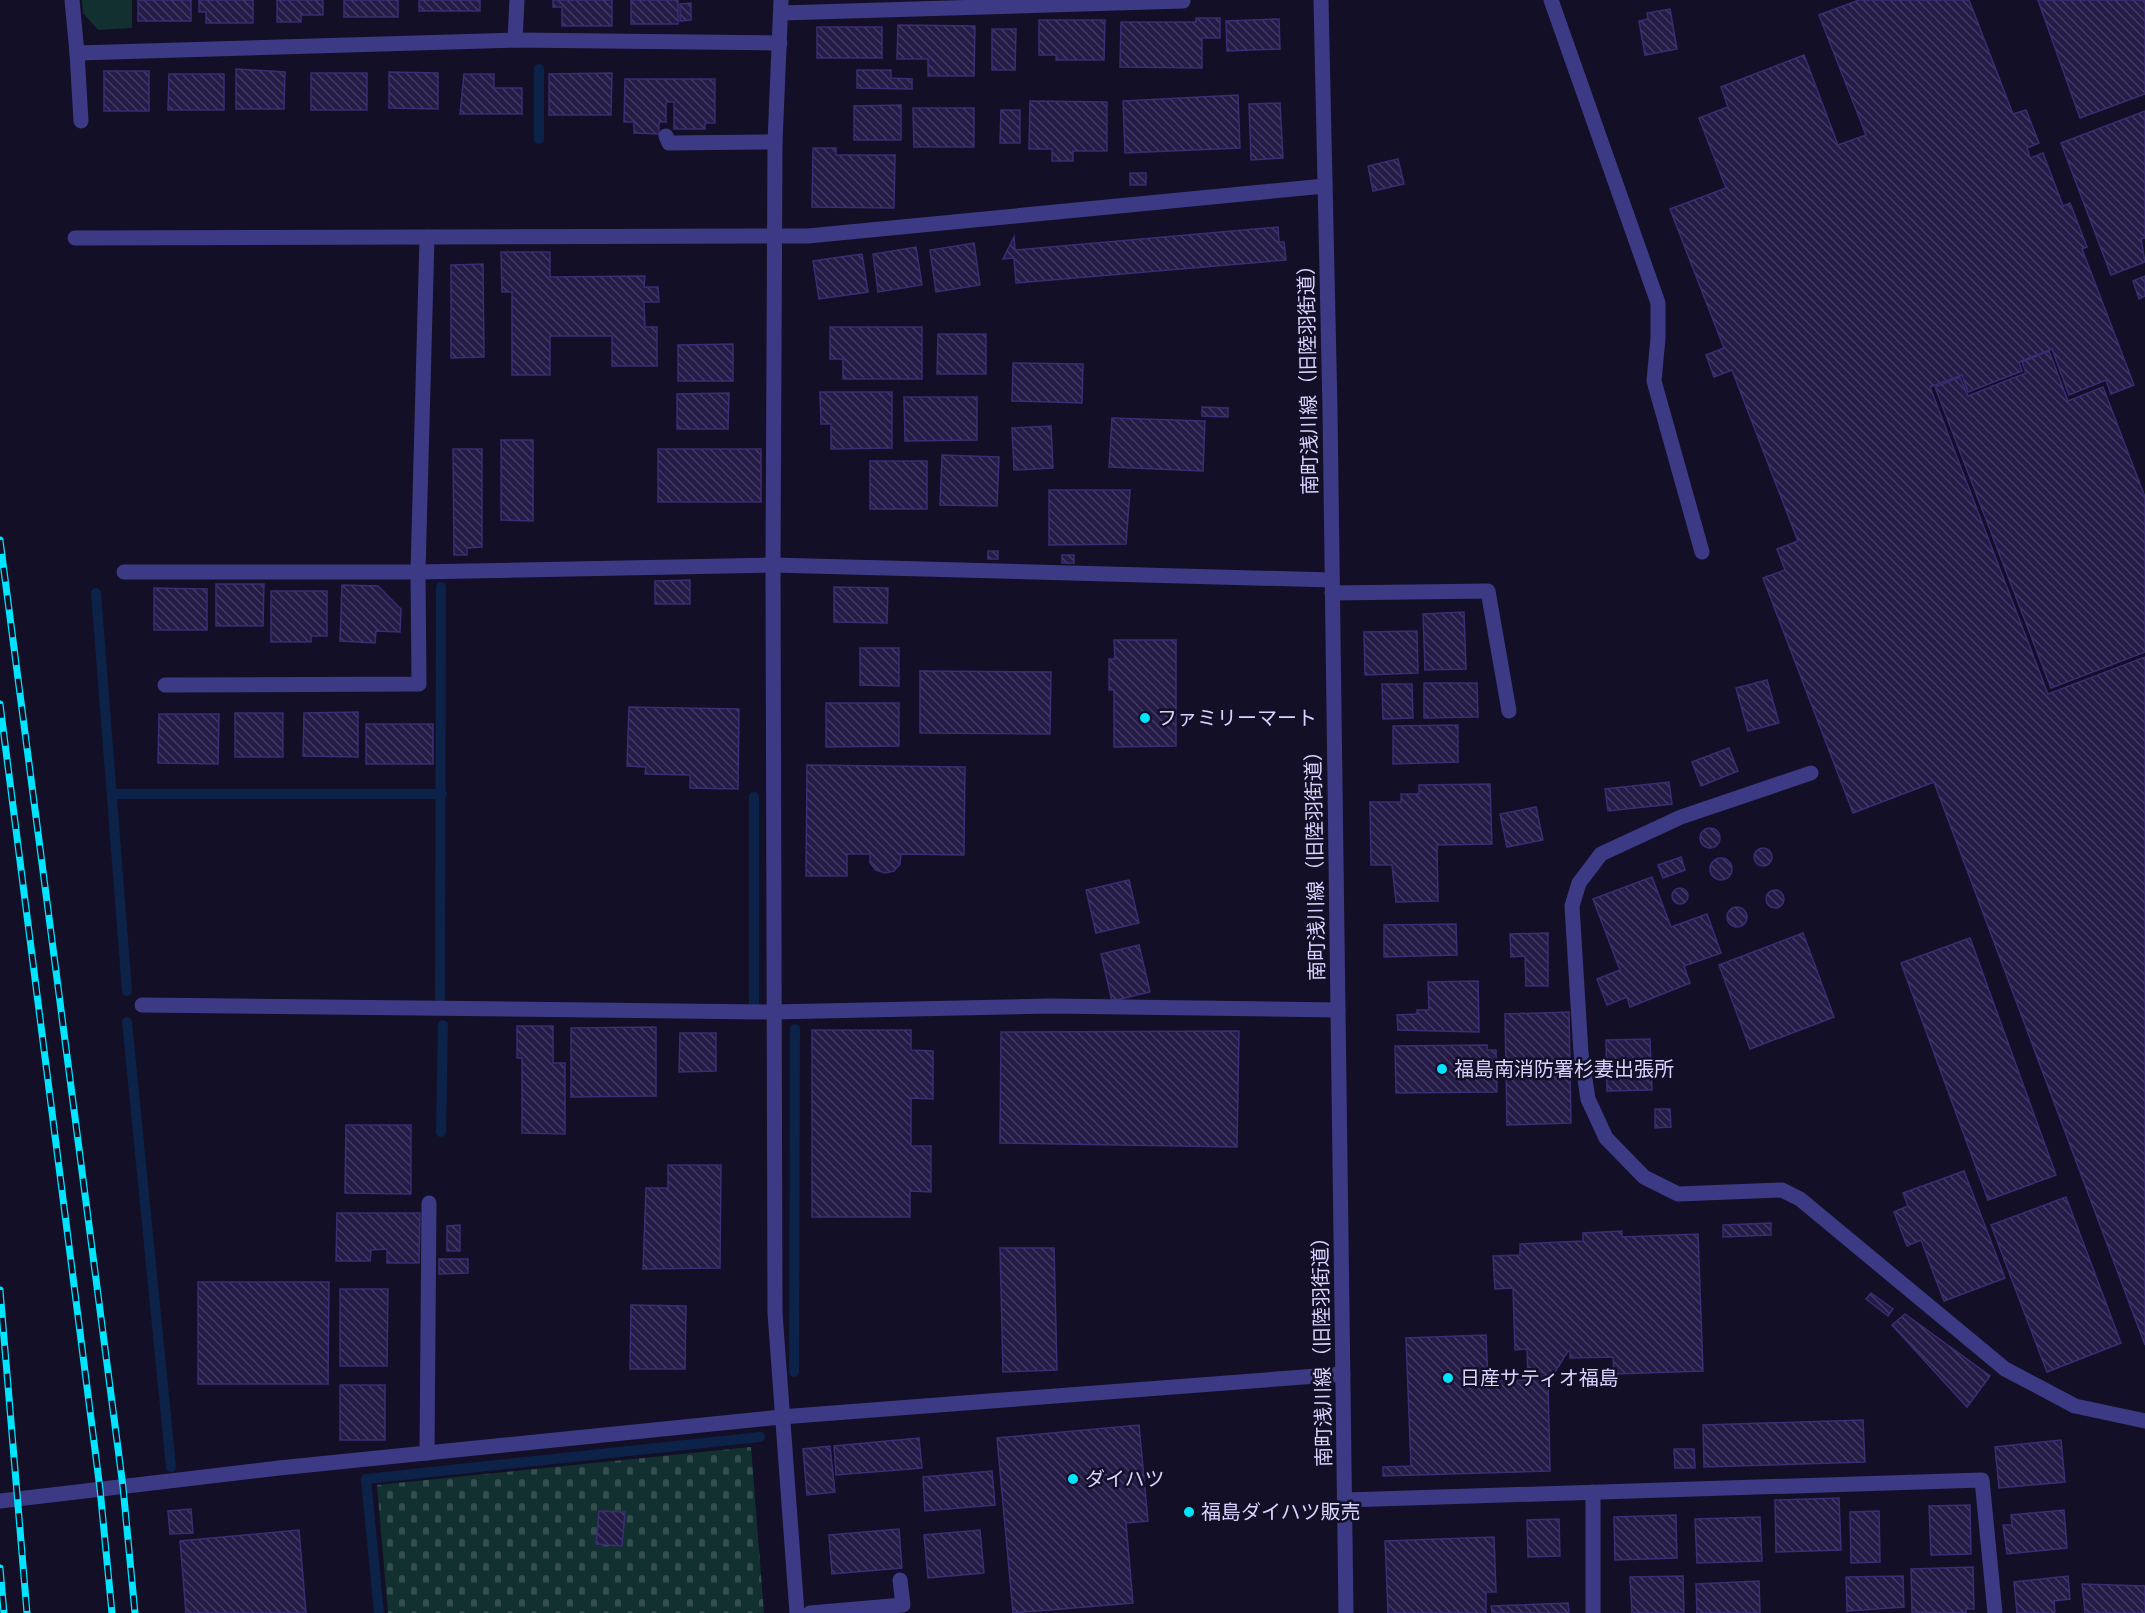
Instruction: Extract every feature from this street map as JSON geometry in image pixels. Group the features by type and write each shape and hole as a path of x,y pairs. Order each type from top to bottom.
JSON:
{"street":[{"path":"72,0 81,121"},
{"path":"515,40 517,0"},
{"name":"南町浅川線（旧陸羽街道）","path":"1321,0 1332,586 1346,1613"},
{"path":"1551,0 1658,303 1654,381 1702,552"},
{"path":"797,1613 781,1417 776,1313 773,1012 775,237 781,6 1183,1"},
{"path":"77,53 515,40 780,43"},
{"path":"666,136 669,143 776,142"},
{"path":"75,238 775,237 1325,186"},
{"path":"165,685 419,684 418,572 427,237"},
{"path":"124,572 418,572 773,564 1488,591 1509,711"},
{"path":"1811,773 1681,817 1601,854 1579,883 1572,906 1581,1053 1588,1099 1606,1138 1644,1177 1678,1194 1782,1190 1800,1199 2005,1369 2075,1406 2145,1421"},
{"path":"142,1005 773,1012 1050,1006 1338,1010"},
{"path":"427,1453 429,1203"},
{"path":"0,1501 427,1453 781,1417 1343,1374"},
{"path":"1346,1500 1982,1480 1995,1613"},
{"path":"1593,1492 1593,1613"},
{"path":"810,1613 903,1605 900,1580"}],"green space":[{"path":"82,0 132,0 132,28 98,30 83,13"},
{"path":"751,1447 764,1613 388,1613 377,1485"}],"building":[{"path":"138,0 191,0 191,21 138,21"},
{"path":"199,0 253,0 253,23 206,23 206,12 199,12"},
{"path":"277,0 323,0 323,15 301,15 301,22 277,22"},
{"path":"344,0 398,0 398,17 344,17"},
{"path":"419,0 480,0 480,11 419,11"},
{"path":"553,0 612,0 612,26 562,26 562,7 553,7"},
{"path":"631,0 678,0 678,24 631,24"},
{"path":"1859,0 1969,0 2013,114 2026,110 2039,143 2027,148 2030,158 2043,153 2063,206 2070,203 2087,247 2082,249 2134,385 2111,394 2106,380 2069,395 2052,349 2019,362 2022,371 1968,392 1962,375 1930,387 2048,694 2145,657 2145,1345 1934,782 1853,813 1763,578 1785,570 1777,549 1798,541 1732,370 1714,377 1706,355 1724,348 1670,209 1726,188 1699,118 1728,107 1721,87 1804,55 1838,145 1866,135 1819,15"},
{"path":"2038,0 2145,0 2145,94 2080,118"},
{"path":"691,3 691,20 680,21 680,4"},
{"path":"1670,9 1677,49 1645,55 1639,21 1648,19 1647,13"},
{"path":"1196,18 1220,18 1220,38 1202,38 1202,68 1120,67 1121,22 1196,22"},
{"path":"1279,19 1280,49 1227,51 1226,21"},
{"path":"1039,20 1105,20 1104,60 1056,60 1056,55 1039,55"},
{"path":"898,25 975,26 974,76 928,76 928,59 897,59"},
{"path":"817,27 882,27 882,58 817,58"},
{"path":"992,29 1016,29 1015,70 992,70"},
{"path":"236,69 285,72 284,109 236,109"},
{"path":"857,70 891,70 891,78 912,79 912,89 857,88"},
{"path":"104,71 149,71 149,111 104,111"},
{"path":"389,72 438,73 438,109 389,108"},
{"path":"311,73 367,73 367,110 311,110"},
{"path":"612,73 611,115 549,115 549,74"},
{"path":"169,74 224,74 224,110 168,110"},
{"path":"464,74 494,74 494,88 522,88 522,114 460,114"},
{"path":"625,79 715,79 715,123 705,123 705,129 674,129 674,102 666,102 666,122 659,122 659,134 634,133 634,122 624,122"},
{"path":"1238,95 1240,148 1125,153 1123,101"},
{"path":"1030,101 1107,102 1107,151 1073,151 1073,161 1052,161 1052,149 1029,149"},
{"path":"1280,103 1283,158 1251,160 1249,104"},
{"path":"901,105 901,140 854,140 854,106"},
{"path":"913,108 974,108 974,147 914,147"},
{"path":"1001,110 1020,110 1020,143 1000,143"},
{"path":"2145,111 2145,238 2141,239 2145,262 2111,275 2061,143"},
{"path":"813,148 836,148 836,155 895,155 894,208 812,207"},
{"path":"1398,159 1404,184 1373,191 1368,166"},
{"path":"1130,173 1146,173 1146,185 1130,185"},
{"path":"1278,227 1279,242 1284,242 1286,260 1016,283 1014,258 1003,259 1014,237 1015,250"},
{"path":"974,243 980,285 936,292 930,250"},
{"path":"916,247 922,285 878,292 873,254"},
{"path":"501,252 550,252 550,277 645,276 644,287 658,287 659,302 644,302 645,327 657,327 657,366 612,366 612,336 550,336 550,375 512,375 512,292 502,292"},
{"path":"862,254 868,292 819,299 813,261"},
{"path":"483,264 484,357 451,358 451,265"},
{"path":"2145,276 2145,296 2139,299 2133,281"},
{"path":"830,327 922,327 922,379 843,379 843,359 830,359"},
{"path":"938,334 986,334 986,374 937,374"},
{"path":"733,344 733,381 678,381 678,345"},
{"path":"2049,351 2068,401 2103,387 2145,497 2145,652 2051,688 1935,387 1960,377 1968,396 2026,373 2022,362"},
{"path":"1013,363 1083,364 1082,403 1012,401"},
{"path":"820,392 892,392 892,448 831,449 831,424 821,424"},
{"path":"729,393 728,429 677,429 677,394"},
{"path":"904,397 977,397 977,440 905,441"},
{"path":"1202,407 1228,408 1228,417 1202,416"},
{"path":"1112,418 1205,421 1203,471 1109,467"},
{"path":"1051,426 1053,468 1014,470 1012,428"},
{"path":"501,440 533,440 533,521 501,520"},
{"path":"453,449 482,449 482,547 467,548 467,555 454,555"},
{"path":"658,449 761,449 761,502 658,502"},
{"path":"942,455 999,457 997,506 940,505"},
{"path":"870,461 927,461 927,509 870,509"},
{"path":"1049,490 1130,490 1126,544 1049,545"},
{"path":"988,551 998,551 998,559 988,559"},
{"path":"1062,555 1074,555 1074,563 1062,563"},
{"path":"690,580 690,604 655,604 655,581"},
{"path":"216,584 264,584 263,626 216,626"},
{"path":"342,585 378,586 401,609 400,632 376,631 375,643 340,641"},
{"path":"834,587 888,588 887,623 834,622"},
{"path":"154,588 207,589 207,630 154,630"},
{"path":"271,591 327,591 327,636 311,636 311,642 271,642"},
{"path":"1464,612 1466,669 1425,670 1423,614"},
{"path":"1417,631 1418,673 1365,675 1364,632"},
{"name":"ファミリーマート","path":"1114,640 1176,640 1176,746 1114,747 1114,690 1109,690 1109,659 1115,659"},
{"path":"860,648 899,648 899,686 860,685"},
{"path":"920,671 1051,672 1050,734 920,733"},
{"path":"1767,680 1779,723 1748,731 1736,688"},
{"path":"1424,683 1477,683 1478,717 1424,718"},
{"path":"1382,684 1412,684 1413,718 1383,719"},
{"path":"826,703 899,703 899,746 826,747"},
{"path":"629,707 739,709 738,789 690,788 690,775 645,774 646,767 627,766"},
{"path":"358,712 358,757 303,756 304,713"},
{"path":"235,713 283,713 283,757 235,757"},
{"path":"159,714 219,714 218,764 158,763"},
{"path":"366,724 433,724 433,764 366,764"},
{"path":"1458,725 1458,762 1393,764 1393,726"},
{"path":"1729,748 1738,771 1701,786 1692,762"},
{"path":"807,765 965,767 964,855 901,854 900,864 894,871 885,873 876,870 870,863 870,854 847,854 847,876 806,876"},
{"path":"1669,782 1672,804 1608,811 1605,789"},
{"path":"1490,784 1492,844 1437,845 1438,901 1396,902 1392,865 1371,865 1370,802 1401,802 1401,794 1419,794 1419,785"},
{"path":"1536,807 1543,840 1507,847 1500,814"},
{"path":"1706,828 1714,828 1720,834 1720,842 1714,848 1706,848 1700,842 1700,834"},
{"path":"1763,848 1769,851 1772,857 1769,863 1763,866 1757,863 1754,857 1757,851"},
{"path":"1681,857 1685,870 1663,878 1658,865"},
{"path":"1721,858 1729,861 1732,869 1729,877 1721,880 1713,877 1710,869 1713,861"},
{"path":"1652,877 1671,927 1707,914 1721,953 1684,966 1690,983 1630,1007 1627,997 1607,1005 1597,979 1620,970 1593,899"},
{"path":"1129,880 1139,923 1096,933 1086,890"},
{"path":"1680,888 1686,890 1688,896 1686,902 1680,904 1674,902 1672,896 1674,890"},
{"path":"1775,890 1781,893 1784,899 1781,905 1775,908 1769,905 1766,899 1769,893"},
{"path":"1737,907 1744,910 1747,917 1744,924 1737,927 1730,924 1727,917 1730,910"},
{"path":"1456,924 1457,955 1384,957 1384,925"},
{"path":"1548,933 1548,986 1526,986 1525,956 1511,957 1510,934"},
{"path":"1803,933 1834,1017 1750,1049 1719,965"},
{"path":"1970,938 2056,1175 1988,1200 1901,963"},
{"path":"1139,945 1150,992 1112,1001 1101,954"},
{"path":"1478,981 1479,1032 1398,1030 1397,1015 1417,1014 1417,1010 1429,1010 1428,982"},
{"path":"1569,1012 1571,1123 1507,1125 1505,1014"},
{"path":"517,1026 553,1026 553,1063 565,1063 565,1134 522,1133 522,1058 517,1058"},
{"path":"656,1027 656,1096 571,1097 571,1028"},
{"path":"812,1030 911,1030 911,1050 933,1051 933,1099 911,1098 911,1146 931,1146 931,1192 910,1191 910,1217 812,1217"},
{"path":"1239,1031 1237,1147 1000,1143 1001,1032"},
{"path":"680,1033 716,1033 716,1071 679,1072"},
{"path":"1650,1039 1652,1090 1607,1091 1606,1040"},
{"path":"1487,1045 1487,1050 1496,1050 1497,1092 1396,1093 1395,1046"},
{"path":"1655,1109 1670,1109 1671,1127 1655,1128"},
{"path":"346,1125 411,1125 411,1194 345,1193"},
{"path":"668,1165 721,1165 720,1268 643,1269 646,1188 668,1188"},
{"path":"1964,1171 2005,1278 1944,1301 1921,1240 1907,1246 1894,1212 1908,1206 1903,1193"},
{"path":"2066,1197 2121,1343 2047,1372 1991,1225"},
{"path":"337,1213 420,1213 419,1263 387,1263 387,1249 371,1250 370,1261 336,1261"},
{"path":"1771,1223 1771,1235 1723,1237 1723,1225"},
{"path":"460,1225 460,1251 447,1251 447,1226"},
{"path":"1622,1231 1622,1237 1698,1234 1703,1371 1614,1374 1613,1357 1570,1358 1570,1351 1568,1351 1548,1383 1550,1471 1383,1476 1383,1467 1411,1466 1406,1338 1486,1335 1488,1381 1528,1380 1527,1349 1515,1350 1513,1288 1495,1289 1493,1256 1520,1255 1520,1244 1583,1241 1583,1233"},
{"path":"1000,1248 1054,1248 1057,1370 1003,1372"},
{"path":"439,1259 468,1259 468,1273 439,1274"},
{"path":"198,1282 329,1282 328,1384 198,1384"},
{"path":"340,1289 388,1289 387,1366 340,1366"},
{"path":"1871,1293 1893,1309 1888,1316 1866,1299"},
{"path":"631,1305 686,1306 685,1369 630,1369"},
{"path":"1905,1314 1990,1376 1967,1407 1892,1325"},
{"path":"340,1385 385,1385 385,1440 340,1440"},
{"path":"1863,1420 1865,1462 1704,1467 1703,1425"},
{"name":"ダイハツ","path":"1139,1425 1148,1521 1126,1523 1133,1603 1013,1613 997,1438"},
{"path":"919,1438 922,1468 836,1475 834,1446"},
{"path":"2061,1440 2065,1482 1999,1488 1995,1447"},
{"path":"830,1446 835,1492 807,1495 803,1449"},
{"path":"1674,1449 1694,1449 1695,1468 1675,1468"},
{"path":"992,1471 995,1505 925,1511 923,1477"},
{"path":"1839,1498 1841,1550 1776,1552 1775,1500"},
{"path":"1970,1505 1971,1554 1931,1555 1929,1506"},
{"path":"191,1509 193,1533 170,1534 168,1511"},
{"path":"2064,1510 2067,1548 2007,1554 2003,1525 2012,1525 2011,1515"},
{"path":"599,1511 625,1512 622,1546 596,1544"},
{"path":"1879,1511 1880,1562 1851,1563 1850,1512"},
{"path":"1676,1515 1677,1558 1615,1560 1614,1517"},
{"path":"1760,1517 1762,1561 1697,1563 1695,1519"},
{"path":"1559,1519 1560,1556 1528,1557 1527,1520"},
{"path":"899,1529 902,1568 832,1574 829,1535"},
{"path":"299,1530 306,1613 186,1613 180,1541"},
{"path":"980,1530 984,1573 928,1578 924,1535"},
{"path":"1494,1537 1496,1592 1486,1592 1486,1613 1388,1613 1385,1541"},
{"path":"1973,1567 1974,1609 1966,1609 1966,1613 1912,1612 1911,1569"},
{"path":"1683,1576 1684,1613 1632,1613 1630,1577"},
{"path":"1903,1576 1904,1607 1847,1611 1846,1577"},
{"path":"2068,1576 2070,1599 2054,1601 2055,1613 2017,1613 2014,1582"},
{"path":"1759,1581 1760,1613 1697,1613 1696,1584"},
{"path":"2082,1584 2145,1586 2145,1613 2085,1613"},
{"path":"1568,1603 1569,1613 1492,1613 1491,1606"}],"waterway":[{"path":"539,69 539,139"},
{"path":"440,1001 441,587"},
{"path":"96,593 127,991"},
{"path":"112,794 442,794"},
{"path":"754,797 754,1005"},
{"path":"127,1022 171,1467"},
{"path":"441,1132 443,1025"},
{"path":"794,1372 795,1029"},
{"path":"379,1613 366,1479 760,1437"}],"railway":[{"path":"0,540 123,1487 135,1613"},
{"path":"0,704 100,1489 112,1613"},
{"path":"0,1290 27,1613"},
{"path":"0,1568 4,1613"}],"place":[{"name":"ファミリーマート","path":"1145,718"},
{"name":"福島南消防署杉妻出張所","path":"1442,1069"},
{"name":"日産サティオ福島","path":"1448,1378"},
{"name":"ダイハツ","path":"1073,1479"},
{"name":"福島ダイハツ販売","path":"1189,1512"}]}
